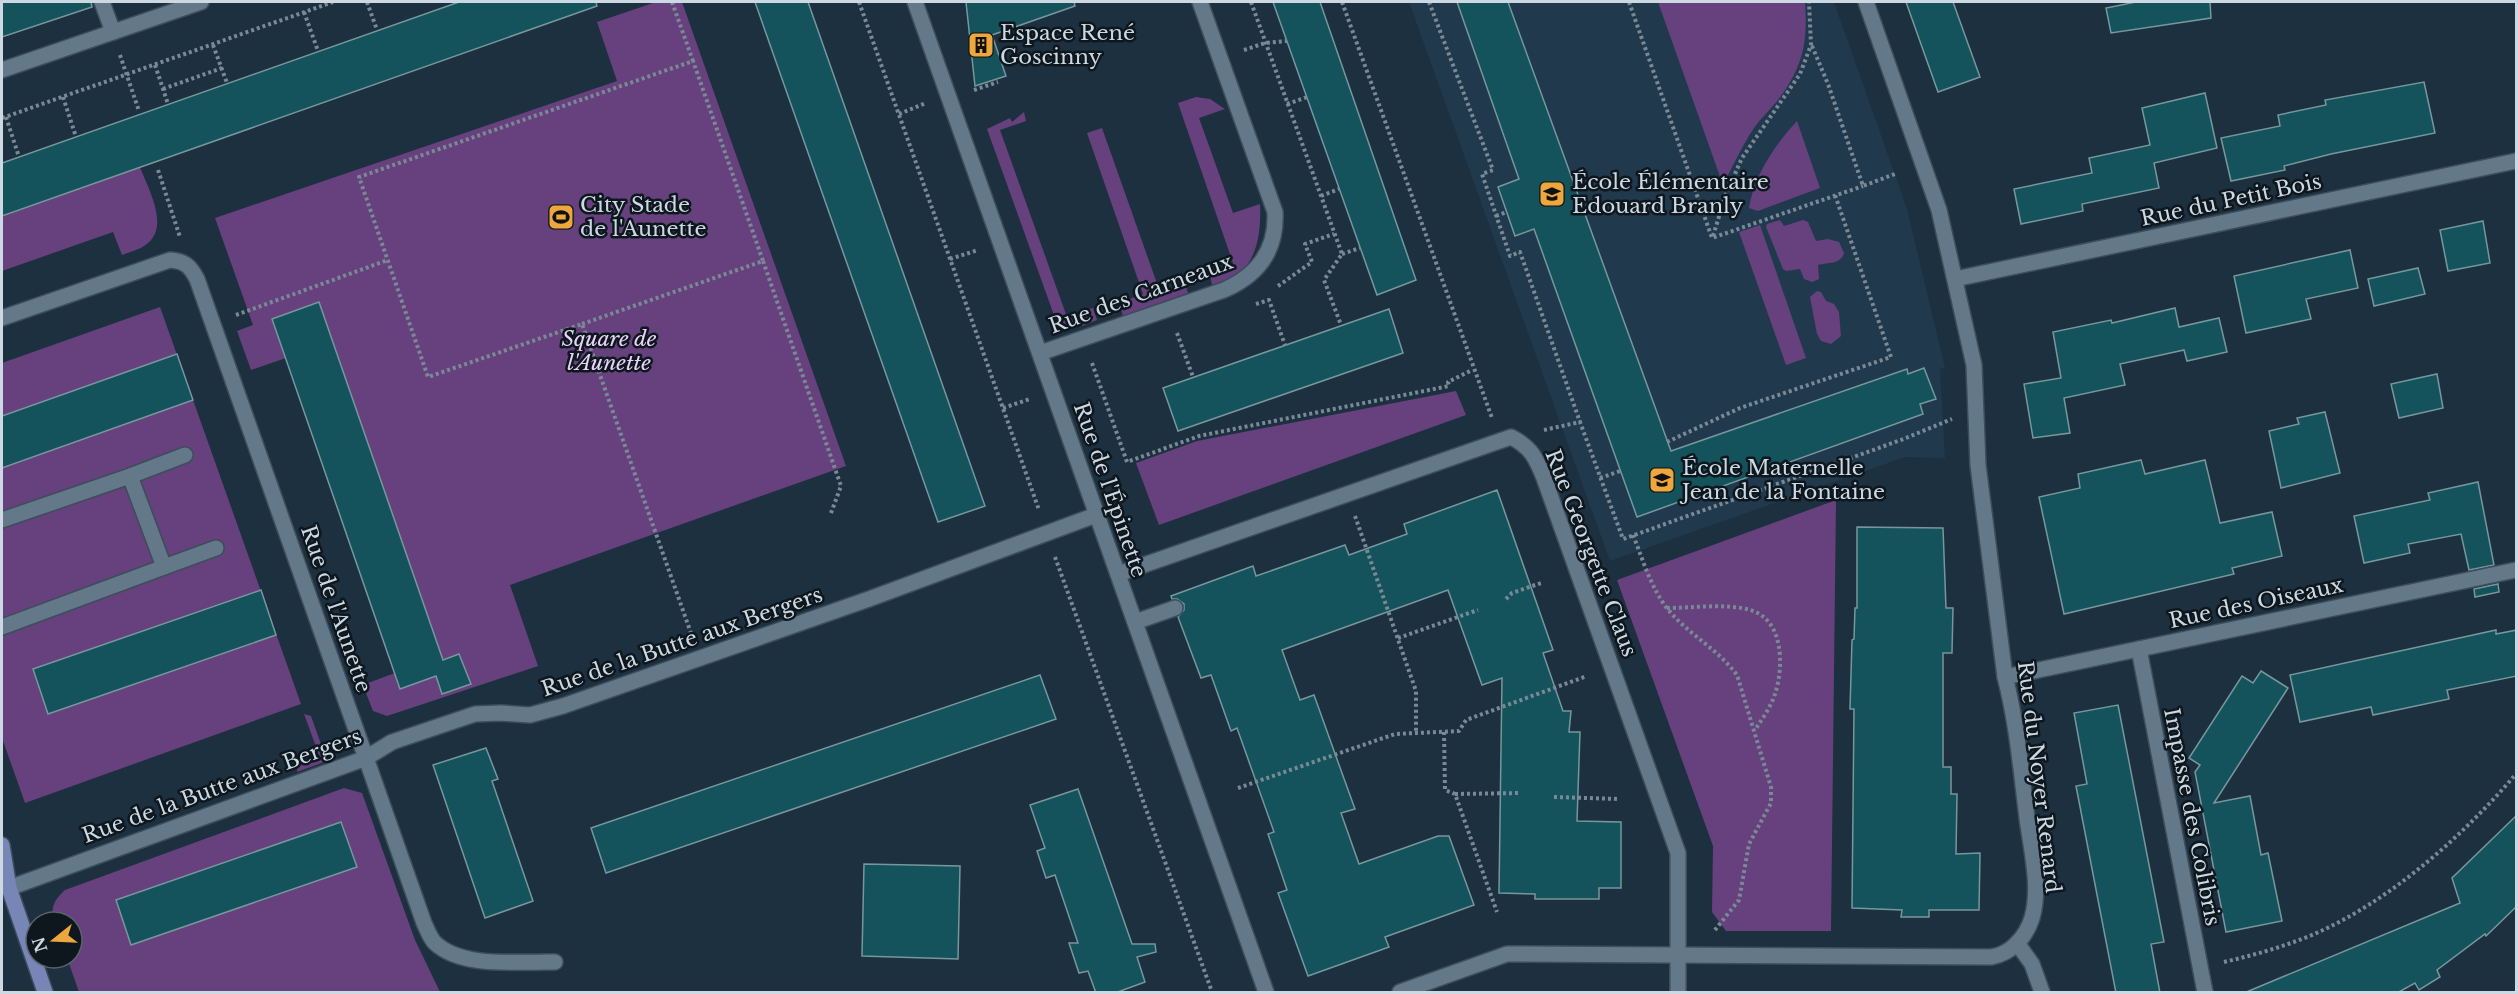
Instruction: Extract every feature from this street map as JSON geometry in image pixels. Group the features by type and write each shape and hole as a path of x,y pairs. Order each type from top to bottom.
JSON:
{"main road":[{"path":"2,845 9,888 45,993"}],"street":[{"path":"102,2 113,32"},
{"path":"2,70 201,2"},
{"name":"Rue de l'Épinette","path":"915,2 1266,993"},
{"name":"Rue des Carneaux","path":"1040,353 1224,290 1250,276 1266,258 1274,232 1275,212 1200,2"},
{"name":"Rue du Noyer Renard","path":"1866,2 1939,210 1974,364 1978,465 2005,677 2014,709 2036,896 2032,917 2017,943"},
{"name":"Rue du Petit Bois","path":"1955,279 2517,161"},
{"path":"2,318 170,260 180,261 190,266"},
{"name":"Rue de l'Aunette","path":"190,266 424,923 434,942 453,955 468,960 555,962"},
{"path":"1118,574 1505,440"},
{"name":"Rue Georgette Claus","path":"1505,440 1524,444 1534,454 1678,853 1678,993"},
{"path":"2,520 185,455"},
{"path":"130,476 164,567"},
{"name":"Rue de la Butte aux Bergers","path":"9,888 366,758 392,742 475,714 501,712 530,716 701,659 1096,515"},
{"path":"2,627 216,548"},
{"name":"Rue des Oiseaux","path":"2005,677 2517,570"},
{"path":"1135,622 1175,608"},
{"name":"Impasse des Colibris","path":"2139,649 2205,993"},
{"path":"1400,993 1507,954 1991,957 2005,952 2017,943 2032,964 2042,993"}],"path":[{"path":"19,157 4,117 333,2"},
{"path":"367,2 377,30"},
{"path":"672,2 841,486 831,513"},
{"path":"859,2 1212,993"},
{"path":"1251,2 1342,254"},
{"path":"1341,2 1472,370 1505,440 1580,422"},
{"path":"1429,2 1493,170 1482,174 1510,256 1520,252 1623,539 1901,440 1963,415"},
{"path":"1629,2 1712,238"},
{"path":"1809,2 1811,45 1828,84 1863,186"},
{"path":"304,12 318,51"},
{"path":"1220,58 1265,43 1287,41"},
{"path":"213,44 227,83"},
{"path":"1712,238 1726,195 1742,158 1800,74 1811,45"},
{"path":"118,50 139,111"},
{"path":"693,62 359,177 428,377 763,261"},
{"path":"155,65 168,104"},
{"path":"163,89 222,69"},
{"path":"63,97 76,137"},
{"path":"1287,104 1307,97"},
{"path":"158,170 190,266"},
{"path":"1712,238 1895,174"},
{"path":"1321,196 1339,189"},
{"path":"1667,442 1740,408 1891,357 1835,195"},
{"path":"1496,216 1507,212"},
{"path":"1274,288 1312,262 1305,244 1334,234"},
{"path":"1341,325 1324,280 1342,254 1360,248"},
{"path":"212,324 388,260"},
{"path":"1245,308 1264,295"},
{"path":"1269,300 1285,345"},
{"path":"582,324 701,659"},
{"path":"1176,332 1193,377"},
{"path":"1091,362 1127,462 1199,436 1449,386 1448,382 1472,370"},
{"path":"1600,478 1620,471"},
{"path":"1359,527 1416,692 1416,733"},
{"path":"1634,535 1651,583 1667,608 1727,662 1737,675 1771,787 1771,803 1749,844 1739,900 1715,928 1714,936"},
{"path":"1506,599 1512,593 1541,583"},
{"path":"1667,608 1752,610 1771,624 1777,639 1780,676 1775,696 1755,731"},
{"path":"1398,638 1478,610"},
{"path":"1239,788 1395,734 1459,731 1466,720 1576,680"},
{"path":"1444,732 1445,790 1455,794 1521,794"},
{"path":"2200,968 2259,954 2313,934 2365,906 2436,856 2492,802 2517,774"},
{"path":"1455,794 1497,912"},
{"path":"1554,798 1618,799"}],"shaded area":[{"path":"1409,2 1834,2 1907,209 1945,368 1940,369 1945,458 1905,457 1610,561"}],"green space":[{"name":"Square de l'Aunette","path":"656,2 682,2 846,466 510,585 538,666 387,716 373,711 364,688 369,686 368,683 395,673 286,358 251,370 237,331 253,325 215,218 617,81 597,22"},
{"path":"1658,2 1805,2 1806,30 1802,54 1793,77 1778,100 1757,124 1723,185"},
{"path":"1196,97 1210,99 1225,109 1199,118 1233,213 1260,204 1259,232 1250,260 1238,274 1212,285 1210,275 1234,266 1178,103"},
{"path":"1024,112 1026,121 1000,130 1067,317 1093,308 1097,320 1082,326 1079,320 1059,329 987,129 1010,118 1012,122"},
{"path":"1797,121 1820,188 1758,211 1749,208 1756,184 1767,161"},
{"path":"1102,128 1160,292 1185,283 1188,293 1123,316 1119,303 1143,294 1087,133"},
{"path":"140,167 156,208 157,219 152,239 144,246 122,255 113,232 2,271 2,216"},
{"path":"1780,220 1784,226 1803,220 1808,222 1816,241 1828,239 1839,242 1844,253 1842,257 1837,261 1818,265 1819,279 1812,282 1804,279 1800,269 1786,271 1783,269 1766,227 1767,224"},
{"path":"1760,225 1806,358 1786,365 1739,232"},
{"path":"1817,291 1821,292 1826,301 1834,304 1839,312 1841,336 1831,344 1821,341 1817,334 1810,297"},
{"path":"160,307 301,704 25,803 2,738 2,363"},
{"path":"1456,391 1466,415 1159,525 1136,463 1197,441"},
{"path":"1836,500 1831,931 1726,931 1712,912 1713,846 1617,580"},
{"path":"304,714 311,716 327,761 297,772 301,762 319,755"},
{"path":"344,788 362,793 415,940 440,992 79,992 71,970 84,970 84,910 52,910 58,897 65,890"}],"building":[{"path":"2,2 91,2 92,7 2,37"},
{"path":"459,2 596,2 597,6 2,216 2,163"},
{"path":"755,2 808,2 985,506 938,522"},
{"name":"Espace René Goscinny","path":"966,2 1074,2 1075,6 992,35 1006,76 975,86"},
{"path":"1273,2 1320,2 1416,280 1377,295"},
{"path":"1457,2 1508,2 1671,451 1907,369 1908,374 1924,368 1936,399 1920,404 1923,414 1637,517 1534,229 1515,236 1498,187 1519,179"},
{"path":"1906,2 1953,2 1980,77 1938,92"},
{"path":"2136,2 2210,2 2211,18 2111,33 2106,8"},
{"path":"2424,82 2435,133 2331,154 2284,166 2285,170 2231,181 2221,138 2280,126 2278,115 2326,105 2325,100"},
{"path":"2205,93 2217,148 2154,163 2159,188 2082,204 2083,211 2021,224 2014,189 2092,173 2089,158 2150,145 2142,108"},
{"path":"2483,221 2490,263 2448,271 2440,230"},
{"path":"2350,250 2358,288 2306,299 2311,319 2246,333 2234,276"},
{"path":"2418,268 2425,294 2374,306 2368,279"},
{"path":"319,302 443,660 459,654 471,684 442,694 436,676 400,689 272,319"},
{"path":"2175,308 2179,327 2219,318 2227,352 2187,361 2184,350 2120,364 2125,385 2064,398 2070,433 2033,438 2024,384 2061,378 2053,332 2111,320 2112,323"},
{"path":"1389,309 1403,353 1178,431 1163,388"},
{"path":"177,354 193,400 2,468 2,416"},
{"path":"2437,374 2443,408 2399,418 2391,384"},
{"path":"2325,412 2340,473 2281,488 2269,431 2299,424 2297,418"},
{"path":"2141,460 2145,474 2205,460 2220,523 2272,512 2282,556 2232,568 2234,574 2064,614 2039,497 2080,488 2078,474"},
{"path":"2478,482 2494,565 2469,570 2461,534 2408,544 2410,553 2364,563 2354,516 2430,500 2428,493"},
{"path":"1497,490 1553,650 1543,653 1563,711 1571,711 1569,732 1580,732 1577,821 1621,822 1621,888 1599,888 1599,899 1535,899 1535,894 1499,893 1502,678 1482,685 1448,590 1282,650 1300,700 1314,695 1355,809 1341,813 1359,864 1438,836 1449,836 1474,905 1385,937 1389,947 1308,976 1278,893 1287,890 1268,834 1274,832 1237,728 1231,731 1211,675 1201,678 1178,617 1184,610 1184,604 1177,599 1172,599 1171,596 1253,566 1256,576 1345,545 1349,555 1407,534 1404,524"},
{"path":"1857,527 1943,528 1946,608 1953,608 1952,653 1943,653 1943,767 1951,767 1951,794 1957,794 1956,854 1980,853 1979,910 1929,910 1929,917 1901,917 1902,910 1852,908 1854,709 1850,709 1852,640 1854,639 1855,608 1857,608"},
{"path":"2498,584 2499,592 2475,597 2474,589"},
{"path":"261,590 276,635 48,714 33,669"},
{"path":"2496,630 2496,634 2517,630 2517,676 2447,690 2449,699 2373,715 2371,707 2300,722 2290,675"},
{"path":"2261,671 2288,688 2214,803 2250,796 2261,855 2268,853 2282,921 2226,932 2195,772 2200,765 2189,758 2242,676 2253,683"},
{"path":"1040,675 1056,719 606,873 591,828"},
{"path":"2118,705 2164,942 2151,944 2160,993 2116,993 2076,786 2087,784 2074,713"},
{"path":"486,748 498,779 492,781 533,901 485,918 433,765"},
{"path":"1078,789 1132,944 1155,944 1156,952 1137,957 1145,982 1115,993 1096,993 1088,971 1079,973 1069,943 1078,943 1055,875 1046,878 1037,851 1045,848 1030,805"},
{"path":"2517,815 2517,906 2486,936 2485,934 2437,970 2440,977 2419,990 2415,983 2397,993 2244,993 2460,903 2452,878"},
{"path":"341,822 357,867 131,945 116,900"},
{"path":"864,864 960,866 958,959 862,956"}],"place":[{"name":"Espace René Goscinny","path":"981,45"},
{"name":"École Élémentaire Edouard Branly","path":"1552,194"},
{"name":"City Stade de l'Aunette","path":"561,217"},
{"name":"École Maternelle Jean de la Fontaine","path":"1662,480"}]}
